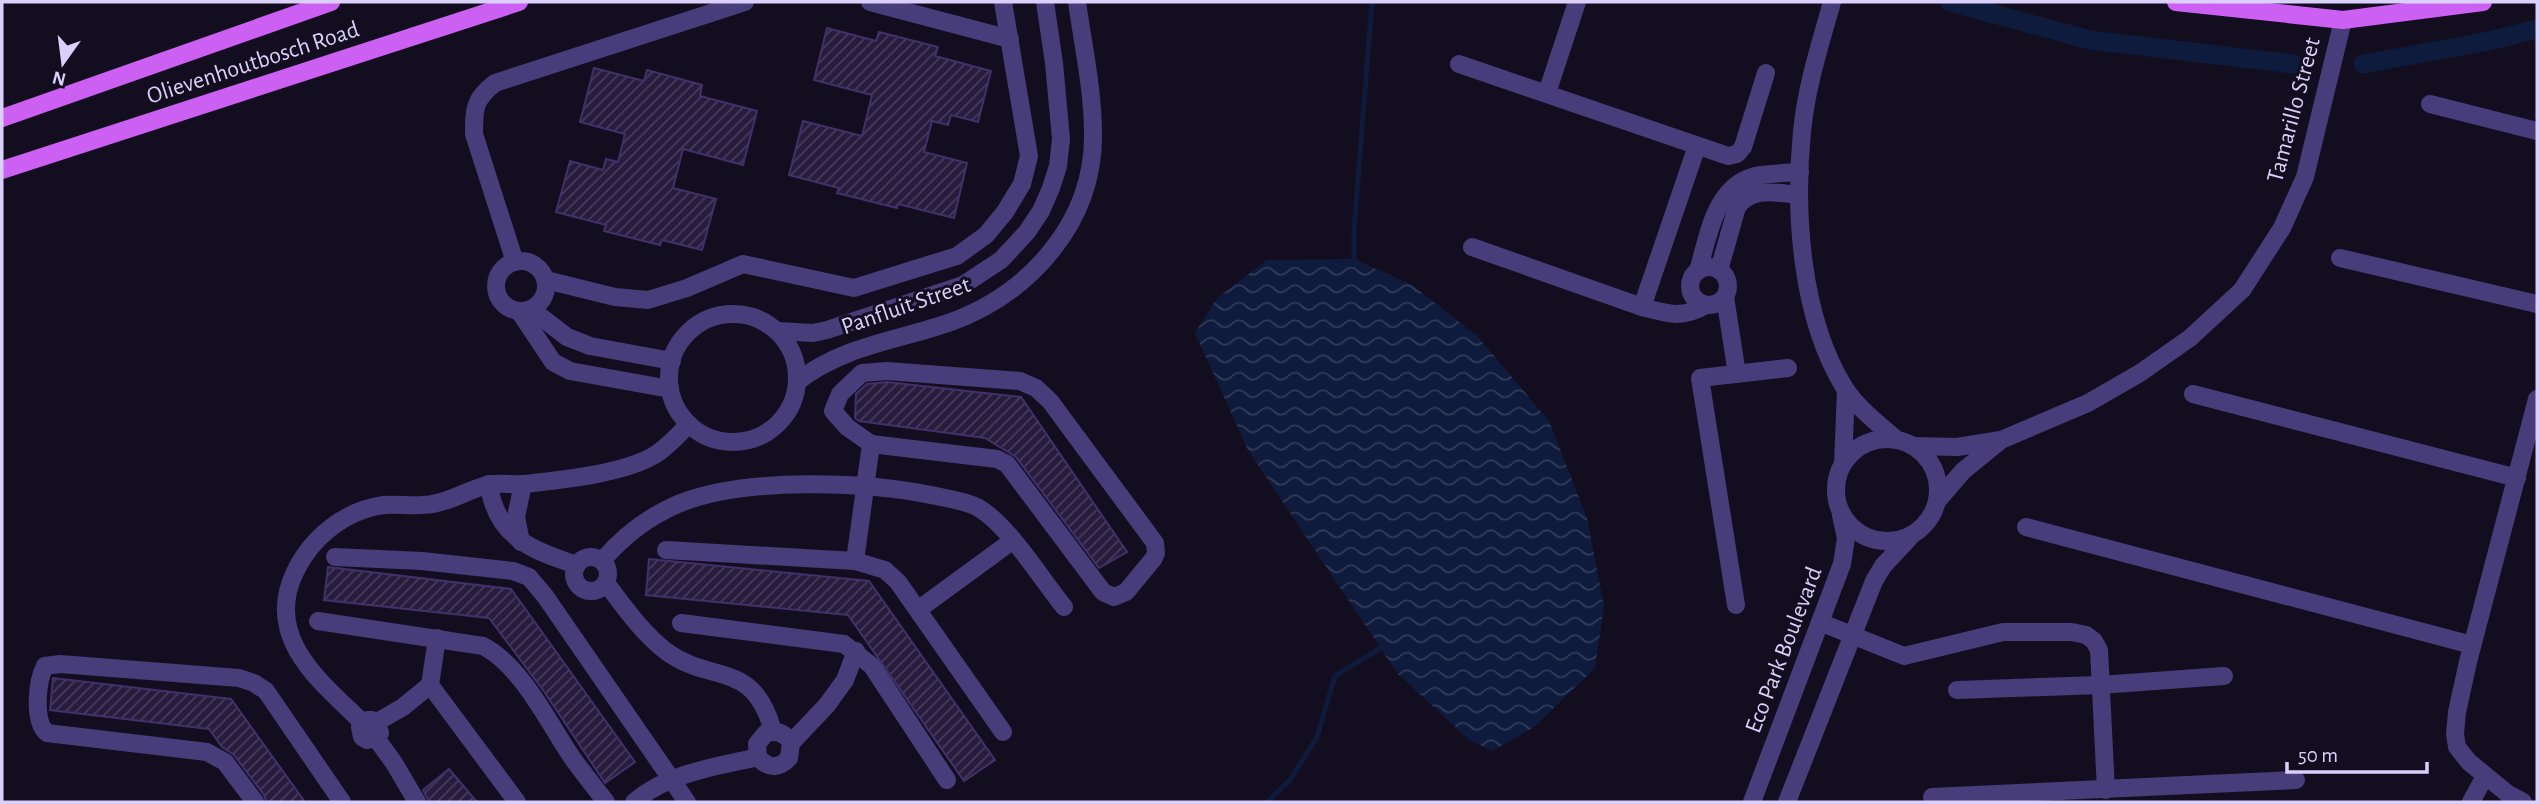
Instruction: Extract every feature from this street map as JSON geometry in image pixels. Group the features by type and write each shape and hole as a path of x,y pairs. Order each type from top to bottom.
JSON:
{"main road":[{"name":"Olievenhoutbosch Road","path":"2,118 331,2"},
{"name":"Olievenhoutbosch Road","path":"2,170 519,2"},
{"path":"2176,2 2343,20 2483,2"}],"street":[{"path":"515,262 474,134 474,114 480,94 495,83 745,2"},
{"path":"870,2 1010,39"},
{"path":"546,280 615,297 648,300 687,288 743,264 854,288 957,256 986,235 1005,212 1022,184 1028,156 1003,2"},
{"name":"Panfluit Street","path":"688,424 676,408 670,389 669,369 675,350 687,334 703,322 722,315 741,314 761,320 778,331 813,333 827,330 963,285 1001,260 1027,232 1051,188 1058,166 1061,139 1045,2"},
{"name":"Panfluit Street","path":"798,381 816,367 845,353 950,322 1009,293 1032,273 1058,244 1075,216 1083,194 1093,135 1077,2"},
{"path":"1547,93 1577,2"},
{"path":"1787,802 1879,571 1933,515 1939,484 1935,469 1926,456 1873,420 1846,390 1825,351 1808,288 1798,209 1802,132 1811,76 1832,2"},
{"name":"Tamarillo Street","path":"1906,443 1956,447 2001,440 2088,403 2140,373 2190,338 2242,290 2282,228 2305,177 2343,20"},
{"path":"1459,64 1728,156 1737,154 1743,147 1766,74"},
{"path":"2430,104 2537,131"},
{"path":"1642,307 1697,146"},
{"path":"1698,271 1717,206 1725,194 1758,175 1800,172"},
{"path":"1719,270 1737,206 1743,198 1760,192 1799,195"},
{"path":"1472,247 1642,307 1681,315 1693,313 1706,305 1714,305 1726,297"},
{"path":"2340,258 2537,304"},
{"path":"525,310 542,301 546,293 546,280 535,265 515,262 501,271 496,288 503,304 525,310 568,337 590,346 672,361"},
{"path":"1706,305 1694,297 1691,290 1693,276 1705,268 1719,270 1728,282 1726,297 1737,374"},
{"path":"525,310 553,362 570,371 670,389"},
{"path":"417,802 372,728 303,662 290,639 286,603 291,579 309,547 328,529 347,518 383,505 432,505 489,484 523,484 576,478 616,469 652,457 688,424 706,436 726,442 747,441 767,433 783,420 793,402 798,381 796,363 789,346 778,331"},
{"path":"1736,605 1700,378 1788,368"},
{"path":"887,371 1020,381 1036,388 1056,409 1155,543 1156,553 1126,592 1114,597 1109,596 1103,592 1007,464 997,459 872,444 847,427 833,411 840,394 862,373 887,371"},
{"path":"1843,464 1846,390"},
{"path":"2193,394 2517,478"},
{"path":"2511,799 2469,762 2457,747 2456,712 2537,399"},
{"path":"1906,443 1881,439 1866,443 1853,452 1843,464 1837,479 1836,496 1841,513 1853,528 1870,539 1890,542 1910,537"},
{"name":"Tamarillo Street","path":"1938,500 1963,471 2001,440"},
{"path":"855,561 872,444"},
{"path":"489,484 493,505 500,521 521,542 577,565"},
{"path":"521,542 516,517 523,484"},
{"path":"601,561 646,521 680,503 752,488 815,485 866,487 922,493 963,502 977,508 994,520 1064,607"},
{"name":"Eco Park Boulevard","path":"1752,802 1822,623 1845,551 1846,538 1841,513"},
{"path":"2026,527 2472,645"},
{"path":"919,609 1012,541"},
{"path":"666,550 855,561 885,570 919,609 1003,732"},
{"path":"335,557 473,566 513,571 529,577 545,596 687,802"},
{"path":"588,557 601,561 608,571 606,583 596,591 582,589 575,578 577,565 588,557"},
{"path":"606,583 654,641 669,653 682,661 736,678 750,688 761,699 772,731"},
{"path":"318,621 483,646 504,661 606,802"},
{"path":"681,623 832,640 856,651 872,666 947,780"},
{"path":"1822,623 1904,656 1991,633 2072,632 2086,635 2094,640 2099,650 2106,790"},
{"path":"372,728 430,685 437,638"},
{"path":"791,743 783,734 772,731 760,737 757,744 758,757 770,766 777,766 789,758 791,743 827,705 845,680 856,651"},
{"path":"255,802 225,762 213,754 47,733 40,727 38,719 41,674 45,666 74,665 239,678 254,683 266,691 342,802"},
{"path":"1957,690 2100,685 2224,676"},
{"path":"430,685 517,802"},
{"path":"634,802 648,790 671,779 758,757"},
{"path":"2471,802 2485,776"},
{"path":"1932,797 2296,780"}],"water":[{"path":"1354,259 1412,285 1477,336 1549,421 1587,518 1604,606 1595,668 1534,727 1492,751 1468,739 1398,674 1248,450 1195,333 1217,298 1267,260"}],"building":[{"path":"827,28 876,41 879,32 938,47 935,56 991,71 978,122 951,115 948,125 932,121 924,152 967,163 954,218 898,204 897,208 837,193 839,188 789,175 803,121 862,136 872,95 814,80"},
{"path":"594,68 644,81 647,70 702,85 700,96 757,111 743,165 683,149 673,188 716,199 702,250 662,240 660,245 604,231 606,225 556,212 570,161 603,170 606,159 618,162 625,134 580,122"},
{"path":"887,382 1021,397 1127,552 1099,568 1016,457 985,438 859,421 855,418 856,394 867,384"},
{"path":"649,559 869,581 995,760 964,781 848,615 646,595"},
{"path":"328,567 511,589 635,762 605,783 543,690 489,618 324,600"},
{"path":"53,678 231,699 305,802 266,802 264,795 234,755 222,747 209,729 50,710"},
{"path":"449,769 477,802 428,800 423,790"}],"waterway":[{"path":"1354,264 1354,230 1372,2"},
{"path":"1950,2 2090,40 2293,64"},
{"path":"2363,64 2489,41 2537,29"},
{"path":"1267,802 1290,780 1317,737 1335,676 1379,649 1384,642"}]}
